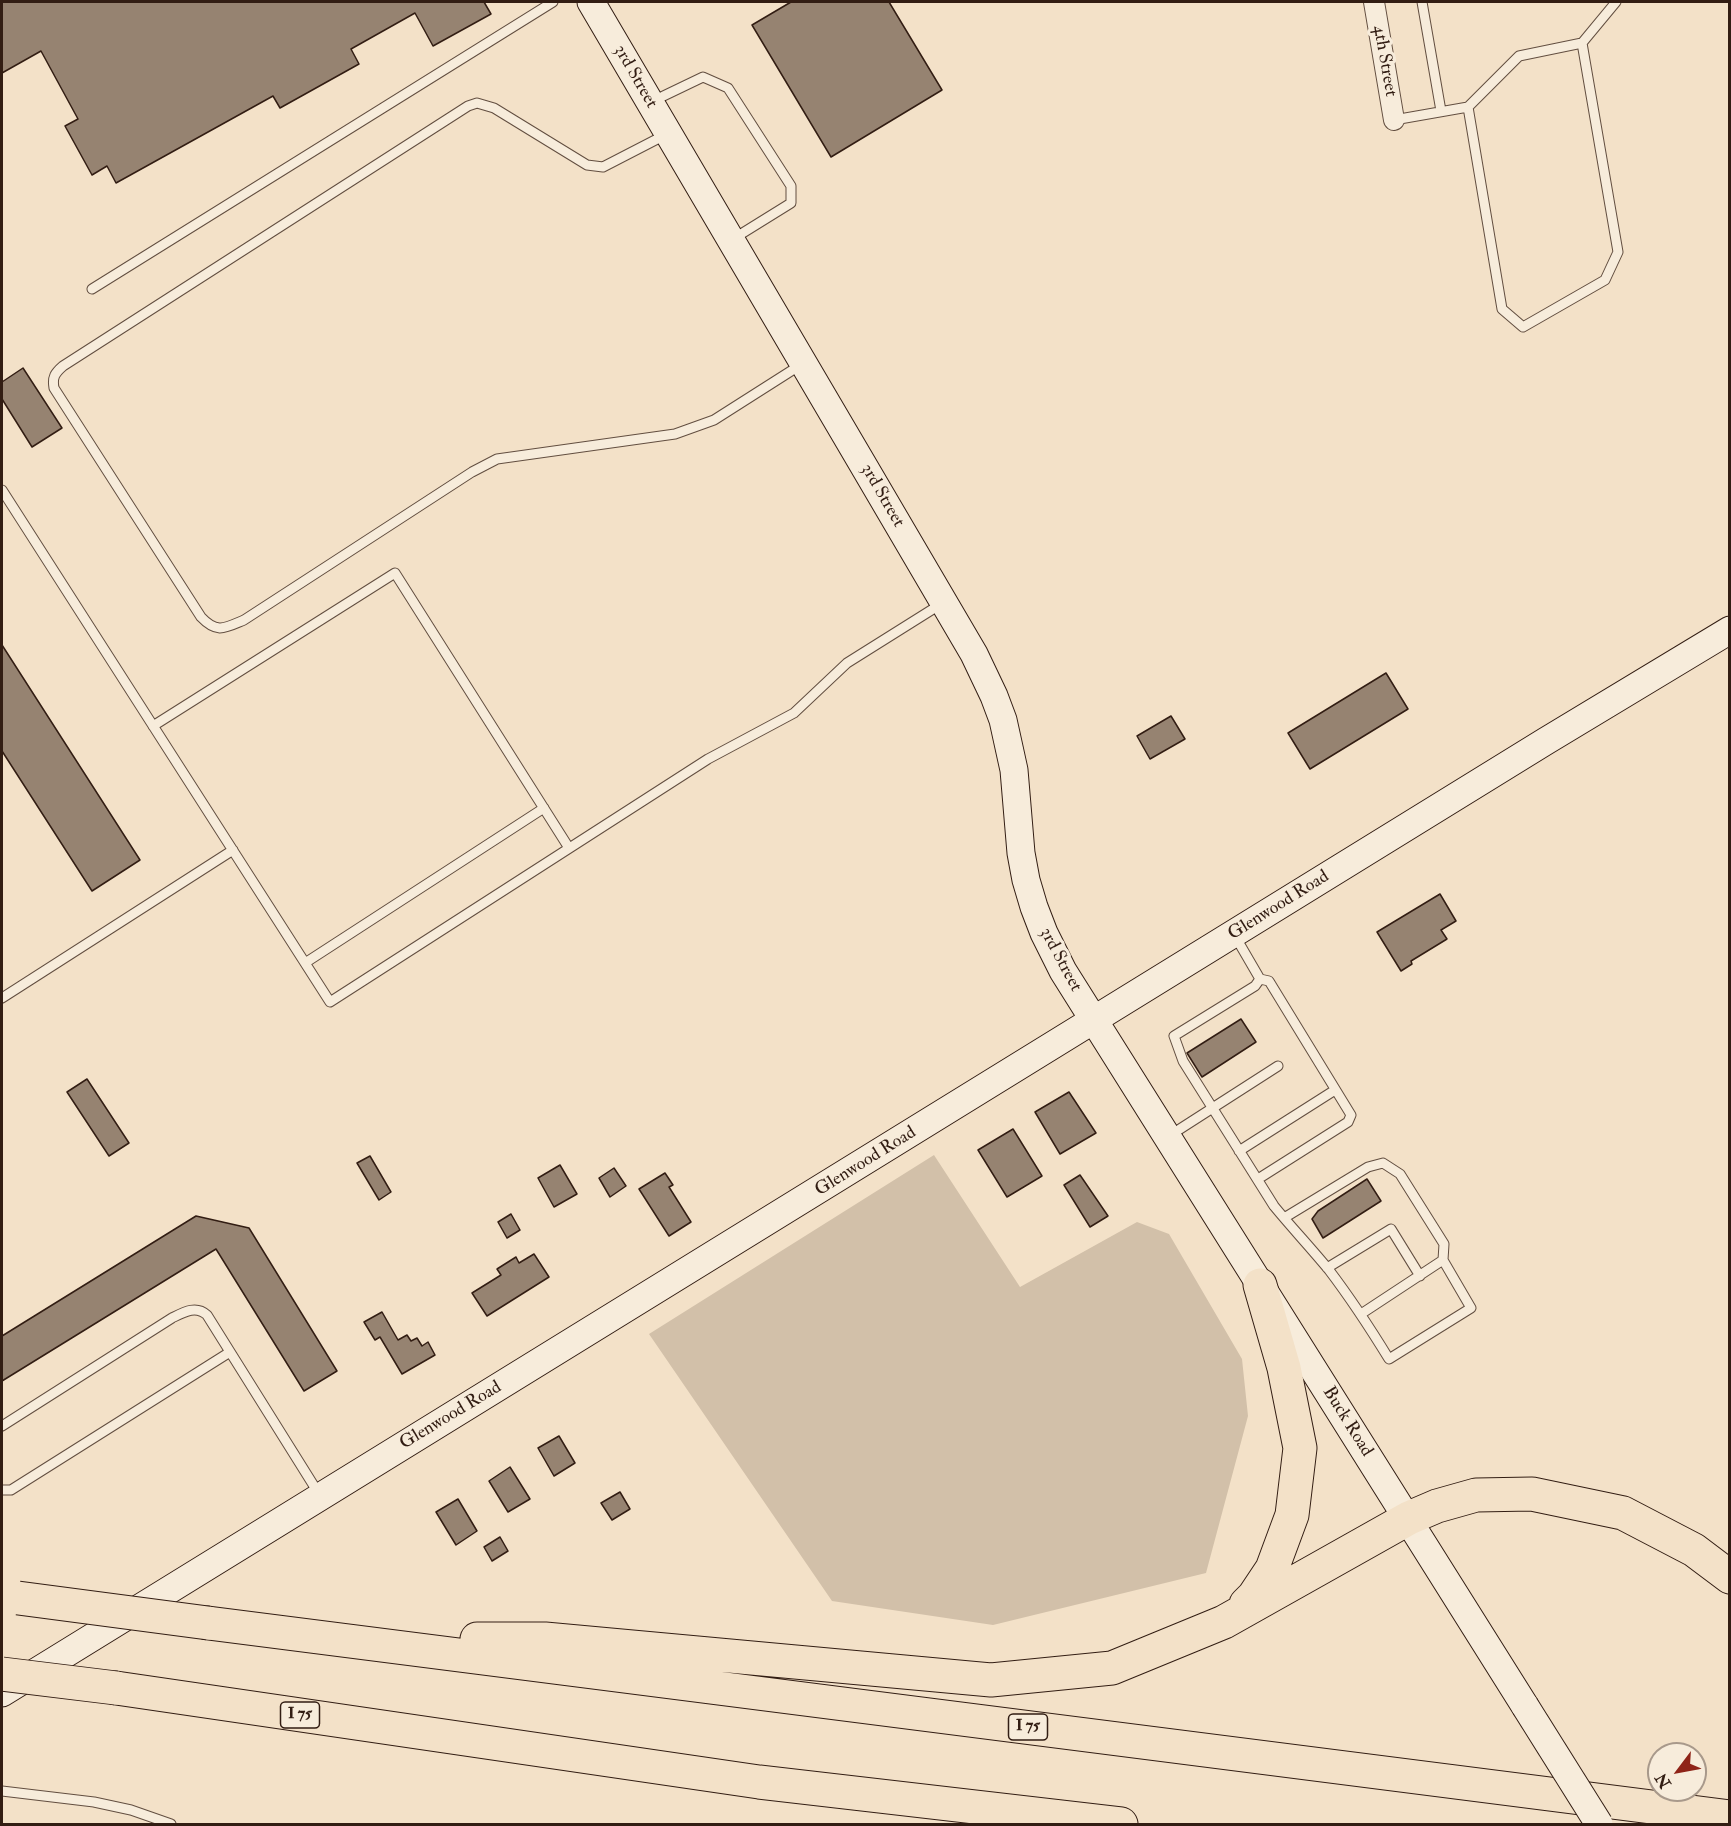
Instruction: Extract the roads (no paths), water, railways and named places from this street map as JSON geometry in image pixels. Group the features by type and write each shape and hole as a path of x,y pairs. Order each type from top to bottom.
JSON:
{"highway":[{"path":"1224,1622 1254,1596 1272,1569 1292,1515 1300,1448 1284,1368 1260,1285"},
{"path":"327,1638 545,1640 991,1680 1112,1668 1224,1622 1409,1518 1437,1506 1476,1495 1532,1494 1623,1513 1694,1550 1730,1577"},
{"name":"I 75","path":"10,1597 1730,1818"},
{"name":"I 75","path":"2,1674 759,1782 1121,1824"},
{"path":"759,1782 864,1811 924,1824"}],"street":[{"name":"3rd Street","path":"591,2 974,654 1003,720 1014,770 1021,853 1034,907 1064,971 1094,1020"},
{"name":"4th Street","path":"1374,2 1394,120"},
{"name":"Glenwood Road","path":"2,1693 1730,630"},
{"name":"Buck Road","path":"1094,1020 1409,1518 1599,1824"}],"lane":[{"path":"533,2 538,11"},
{"path":"93,289 553,2"},
{"path":"1422,2 1441,111"},
{"path":"1394,120 1468,107 1519,56 1582,43 1616,2"},
{"path":"1468,107 1502,309 1523,327 1605,280 1618,252 1582,43"},
{"path":"650,102 703,77 728,88 790,186 791,203 731,240"},
{"path":"668,134 603,167 587,165 494,108 477,103 468,106 63,366 56,372 53,380 54,388 201,617 210,626 218,628 244,620 472,472 497,459 675,434 714,420 804,363"},
{"path":"2,490 330,1002 708,759 794,713 847,663 943,602"},
{"path":"153,726 395,573 569,848"},
{"path":"305,963 544,808"},
{"path":"2,998 233,850"},
{"path":"1233,934 1260,979 1269,981 1351,1115 1348,1122 1258,1179"},
{"path":"1260,979 1255,986 1174,1036 1183,1061 1239,1151 1284,1218 1327,1268 1361,1314 1389,1359 1471,1308 1443,1260 1443,1244 1431,1224 1400,1174 1383,1163 1368,1167 1284,1218"},
{"path":"1167,1137 1278,1066"},
{"path":"1239,1151 1335,1090"},
{"path":"1327,1268 1391,1229 1420,1276"},
{"path":"1361,1314 1443,1260"},
{"path":"2,1426 186,1311 196,1309 207,1315 321,1496"},
{"path":"2,1490 10,1490 230,1352"},
{"path":"2,1791 94,1802 131,1810 171,1824"}]}
